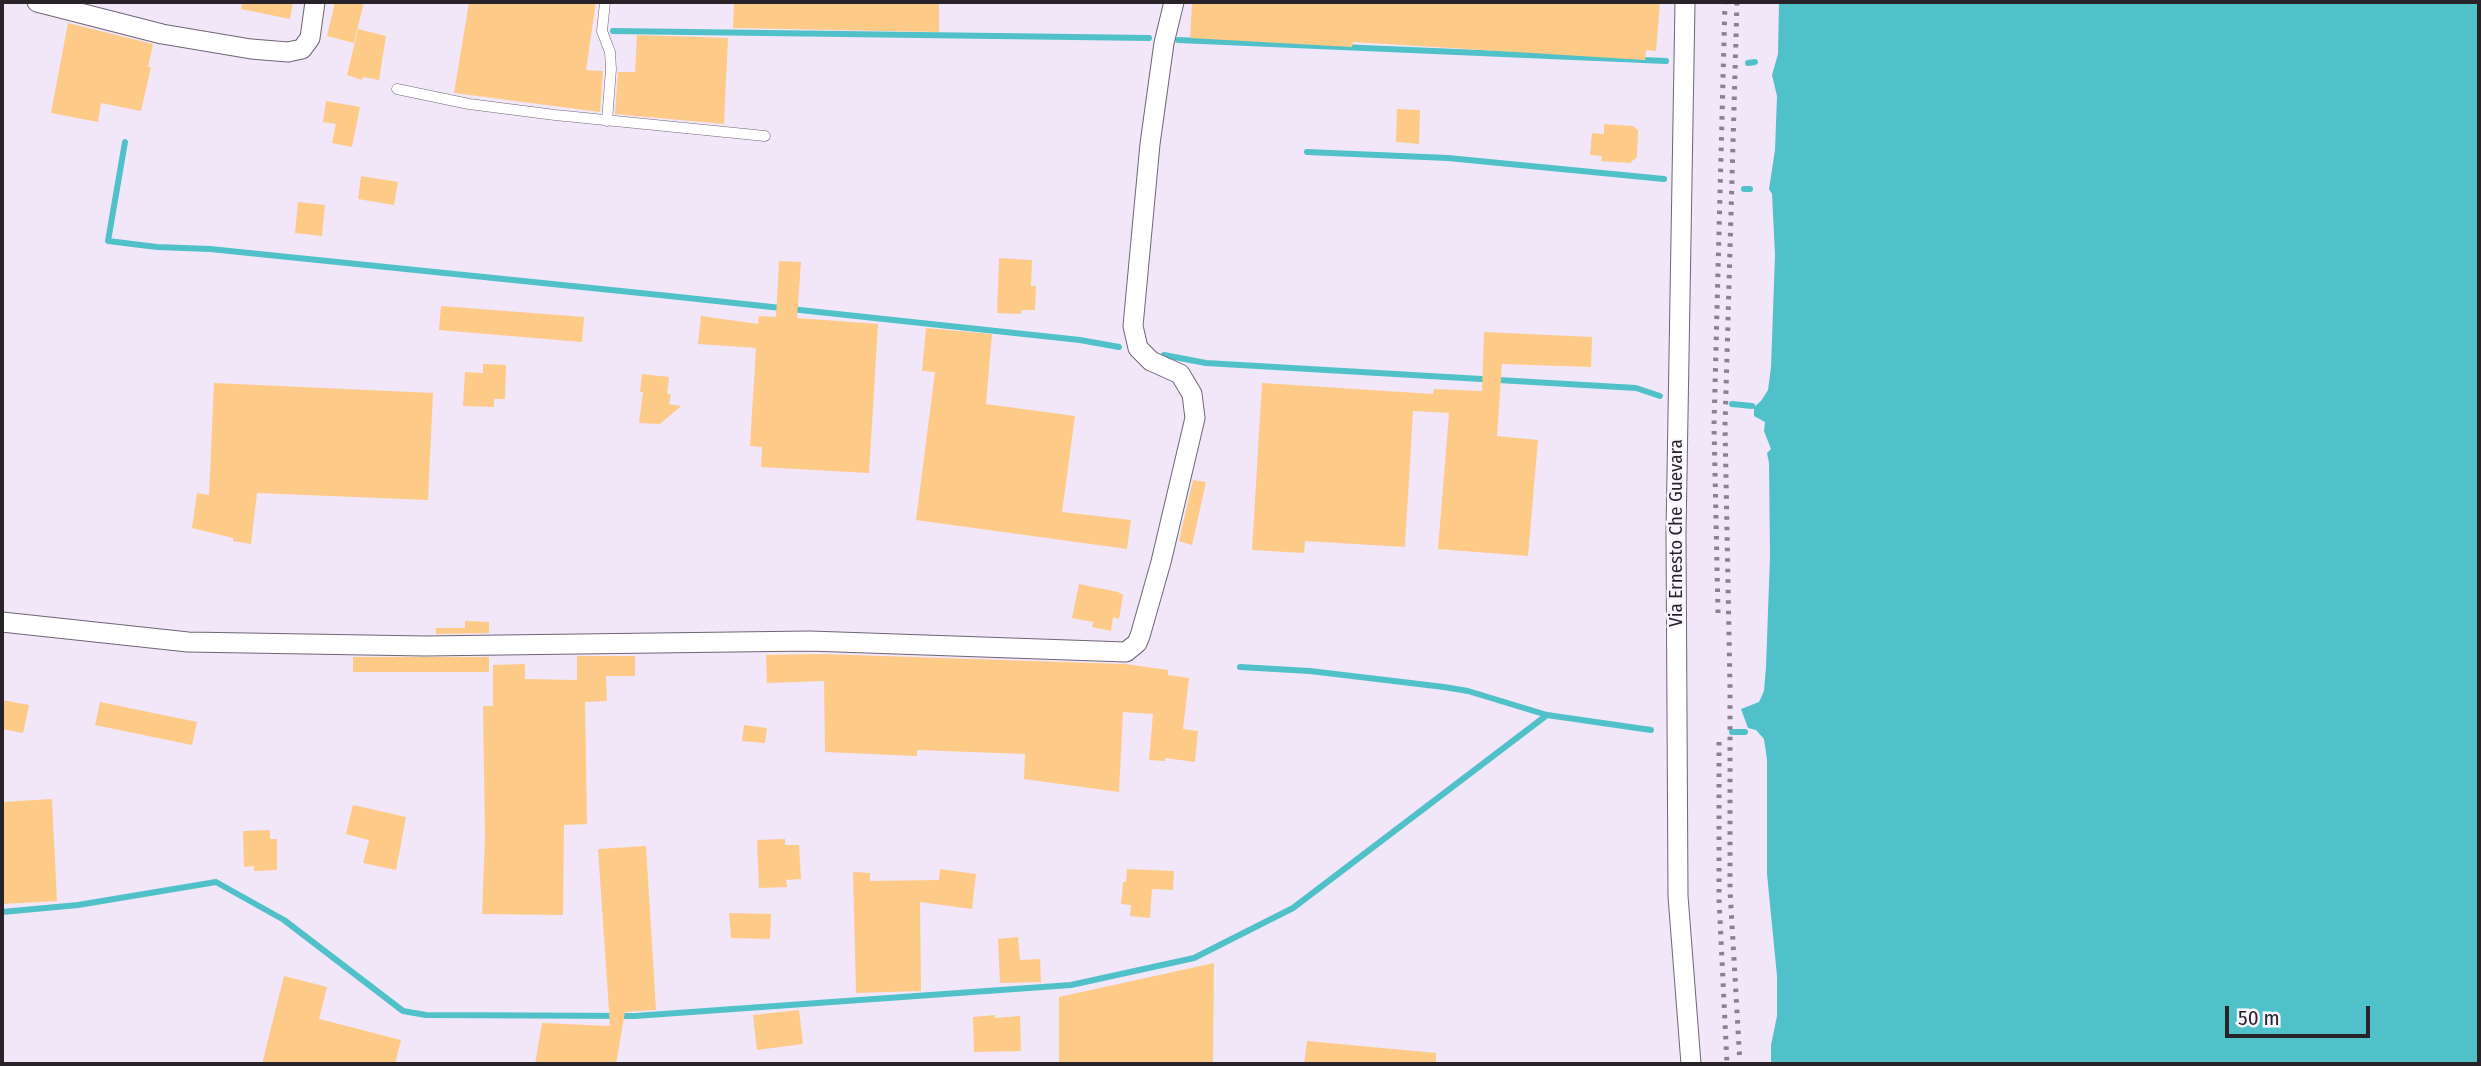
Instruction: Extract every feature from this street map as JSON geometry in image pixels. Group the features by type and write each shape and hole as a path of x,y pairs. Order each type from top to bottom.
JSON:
{"street":[{"path":"37,2 162,34 288,52 302,49 310,38 315,2"},
{"path":"2,622 188,642 425,646 810,641 1126,652 1137,643 1140,636 1161,562 1195,418 1192,394 1180,374 1144,355 1138,348 1133,326 1150,144 1164,43 1174,2"},
{"name":"Via Ernesto Che Guevara","path":"1685,2 1676,589 1678,896 1691,1064"}],"lane":[{"path":"605,2 602,31 610,52 611,69 607,121"},
{"path":"397,89 468,104 765,136"}],"water":[{"path":"1779,2 2479,2 2479,1064 1774,1064 1771,1061 1771,1045 1777,1016 1777,976 1767,874 1767,760 1764,739 1756,730 1748,728 1741,709 1759,702 1764,691 1766,667 1770,556 1767,453 1771,449 1764,431 1765,422 1754,416 1754,407 1768,390 1771,367 1775,255 1772,194 1769,189 1775,150 1777,96 1772,75 1778,54"}],"building":[{"path":"242,2 293,2 290,19 241,9"},
{"path":"335,2 364,2 354,43 327,36"},
{"path":"469,2 596,2 586,70 603,71 600,112 454,93"},
{"path":"734,2 939,2 939,32 733,28"},
{"path":"1192,2 1660,2 1656,51 1646,50 1645,60 1353,42 1352,47 1190,38"},
{"path":"68,23 153,44 141,111 101,103 98,122 51,113"},
{"path":"358,29 386,36 379,80 363,77 362,80 347,75"},
{"path":"637,35 728,38 724,124 615,114 618,72 635,72"},
{"path":"326,101 360,107 352,147 332,143 336,124 323,122"},
{"path":"1397,109 1420,110 1419,144 1396,142"},
{"path":"1604,124 1633,126 1638,130 1637,157 1630,163 1601,161 1602,156 1590,155 1592,133 1604,134"},
{"path":"361,176 398,182 394,205 358,199"},
{"path":"298,202 325,205 322,236 295,233"},
{"path":"999,258 1032,260 1031,286 1036,286 1035,310 1022,310 1021,314 997,313"},
{"path":"779,261 801,262 797,318 878,324 869,473 761,467 762,447 750,446 756,348 698,344 701,316 758,324 759,316 776,317"},
{"path":"441,306 584,317 582,342 439,330"},
{"path":"926,328 992,334 986,404 1075,416 1062,512 1131,520 1127,549 916,520 935,372 922,371"},
{"path":"1484,332 1592,337 1591,367 1502,364 1497,436 1538,440 1528,556 1438,549 1449,413 1413,411 1405,547 1305,541 1304,553 1252,550 1262,383 1433,394 1434,389 1482,391"},
{"path":"483,364 506,365 505,399 494,399 494,407 463,406 465,372 483,373"},
{"path":"642,374 669,377 669,404 681,406 660,424 639,423"},
{"path":"214,383 433,393 428,500 257,493 251,544 192,528 197,493 209,495"},
{"path":"1193,480 1206,482 1192,545 1179,541"},
{"path":"1079,584 1123,595 1119,619 1113,617 1111,631 1092,627 1093,622 1072,618"},
{"path":"465,621 489,622 489,633 436,634 436,628 465,628"},
{"path":"821,654 1125,664 1168,670 1168,675 1189,678 1183,729 1198,731 1195,762 1165,758 1165,761 1149,760 1153,714 1123,712 1119,792 1024,779 1025,754 917,750 917,756 825,752 824,681 767,683 766,655"},
{"path":"577,656 635,656 635,676 606,676 607,701 585,702 587,824 564,825 563,915 482,914 485,837 483,706 493,706 493,665 525,664 525,679 577,680"},
{"path":"353,657 489,657 489,672 353,672"},
{"path":"2,700 29,705 23,733 2,729"},
{"path":"100,702 197,722 192,745 95,725"},
{"path":"744,725 767,728 765,743 742,741"},
{"path":"52,799 57,901 2,904 2,802"},
{"path":"353,805 406,817 396,870 363,863 369,840 346,834"},
{"path":"270,830 270,839 277,839 277,870 254,871 254,866 244,867 243,831"},
{"path":"785,839 785,845 799,845 801,879 786,880 787,887 759,888 757,840"},
{"path":"646,846 656,1010 625,1012 616,1064 535,1064 542,1023 610,1026 598,849"},
{"path":"940,869 976,874 972,909 920,902 921,991 856,993 853,872 870,873 870,881 939,880"},
{"path":"1127,869 1174,871 1173,890 1152,889 1150,918 1130,916 1131,905 1121,904"},
{"path":"729,913 771,914 770,939 731,938"},
{"path":"1018,937 1020,960 1040,959 1041,982 1000,983 998,939"},
{"path":"1214,963 1213,1064 1059,1064 1059,997"},
{"path":"284,976 327,987 319,1019 401,1040 395,1064 262,1064"},
{"path":"799,1010 803,1044 757,1050 753,1015"},
{"path":"995,1015 995,1018 1020,1016 1021,1051 974,1052 973,1017"},
{"path":"1307,1041 1436,1053 1436,1064 1304,1064"}],"waterway":[{"path":"613,31 1149,38"},
{"path":"1178,40 1666,61"},
{"path":"1748,63 1755,62"},
{"path":"125,142 108,241 660,295 1080,340 1119,347"},
{"path":"1307,152 1448,158 1664,179"},
{"path":"1744,189 1750,189"},
{"path":"1164,355 1206,363 1636,388 1660,396"},
{"path":"1732,404 1752,406"},
{"path":"1240,667 1310,671 1444,687 1468,691 1547,715 1651,730"},
{"path":"2,912 78,905 216,882 284,920 403,1011 426,1015 635,1016 1071,985 1194,958 1293,908 1547,715"},
{"path":"1732,732 1745,732"}],"railway":[{"path":"1718,613 1714,425 1725,2"},
{"path":"1737,2 1725,426 1730,687 1730,890 1740,1064"},
{"path":"1719,742 1719,898 1727,1064"}]}
